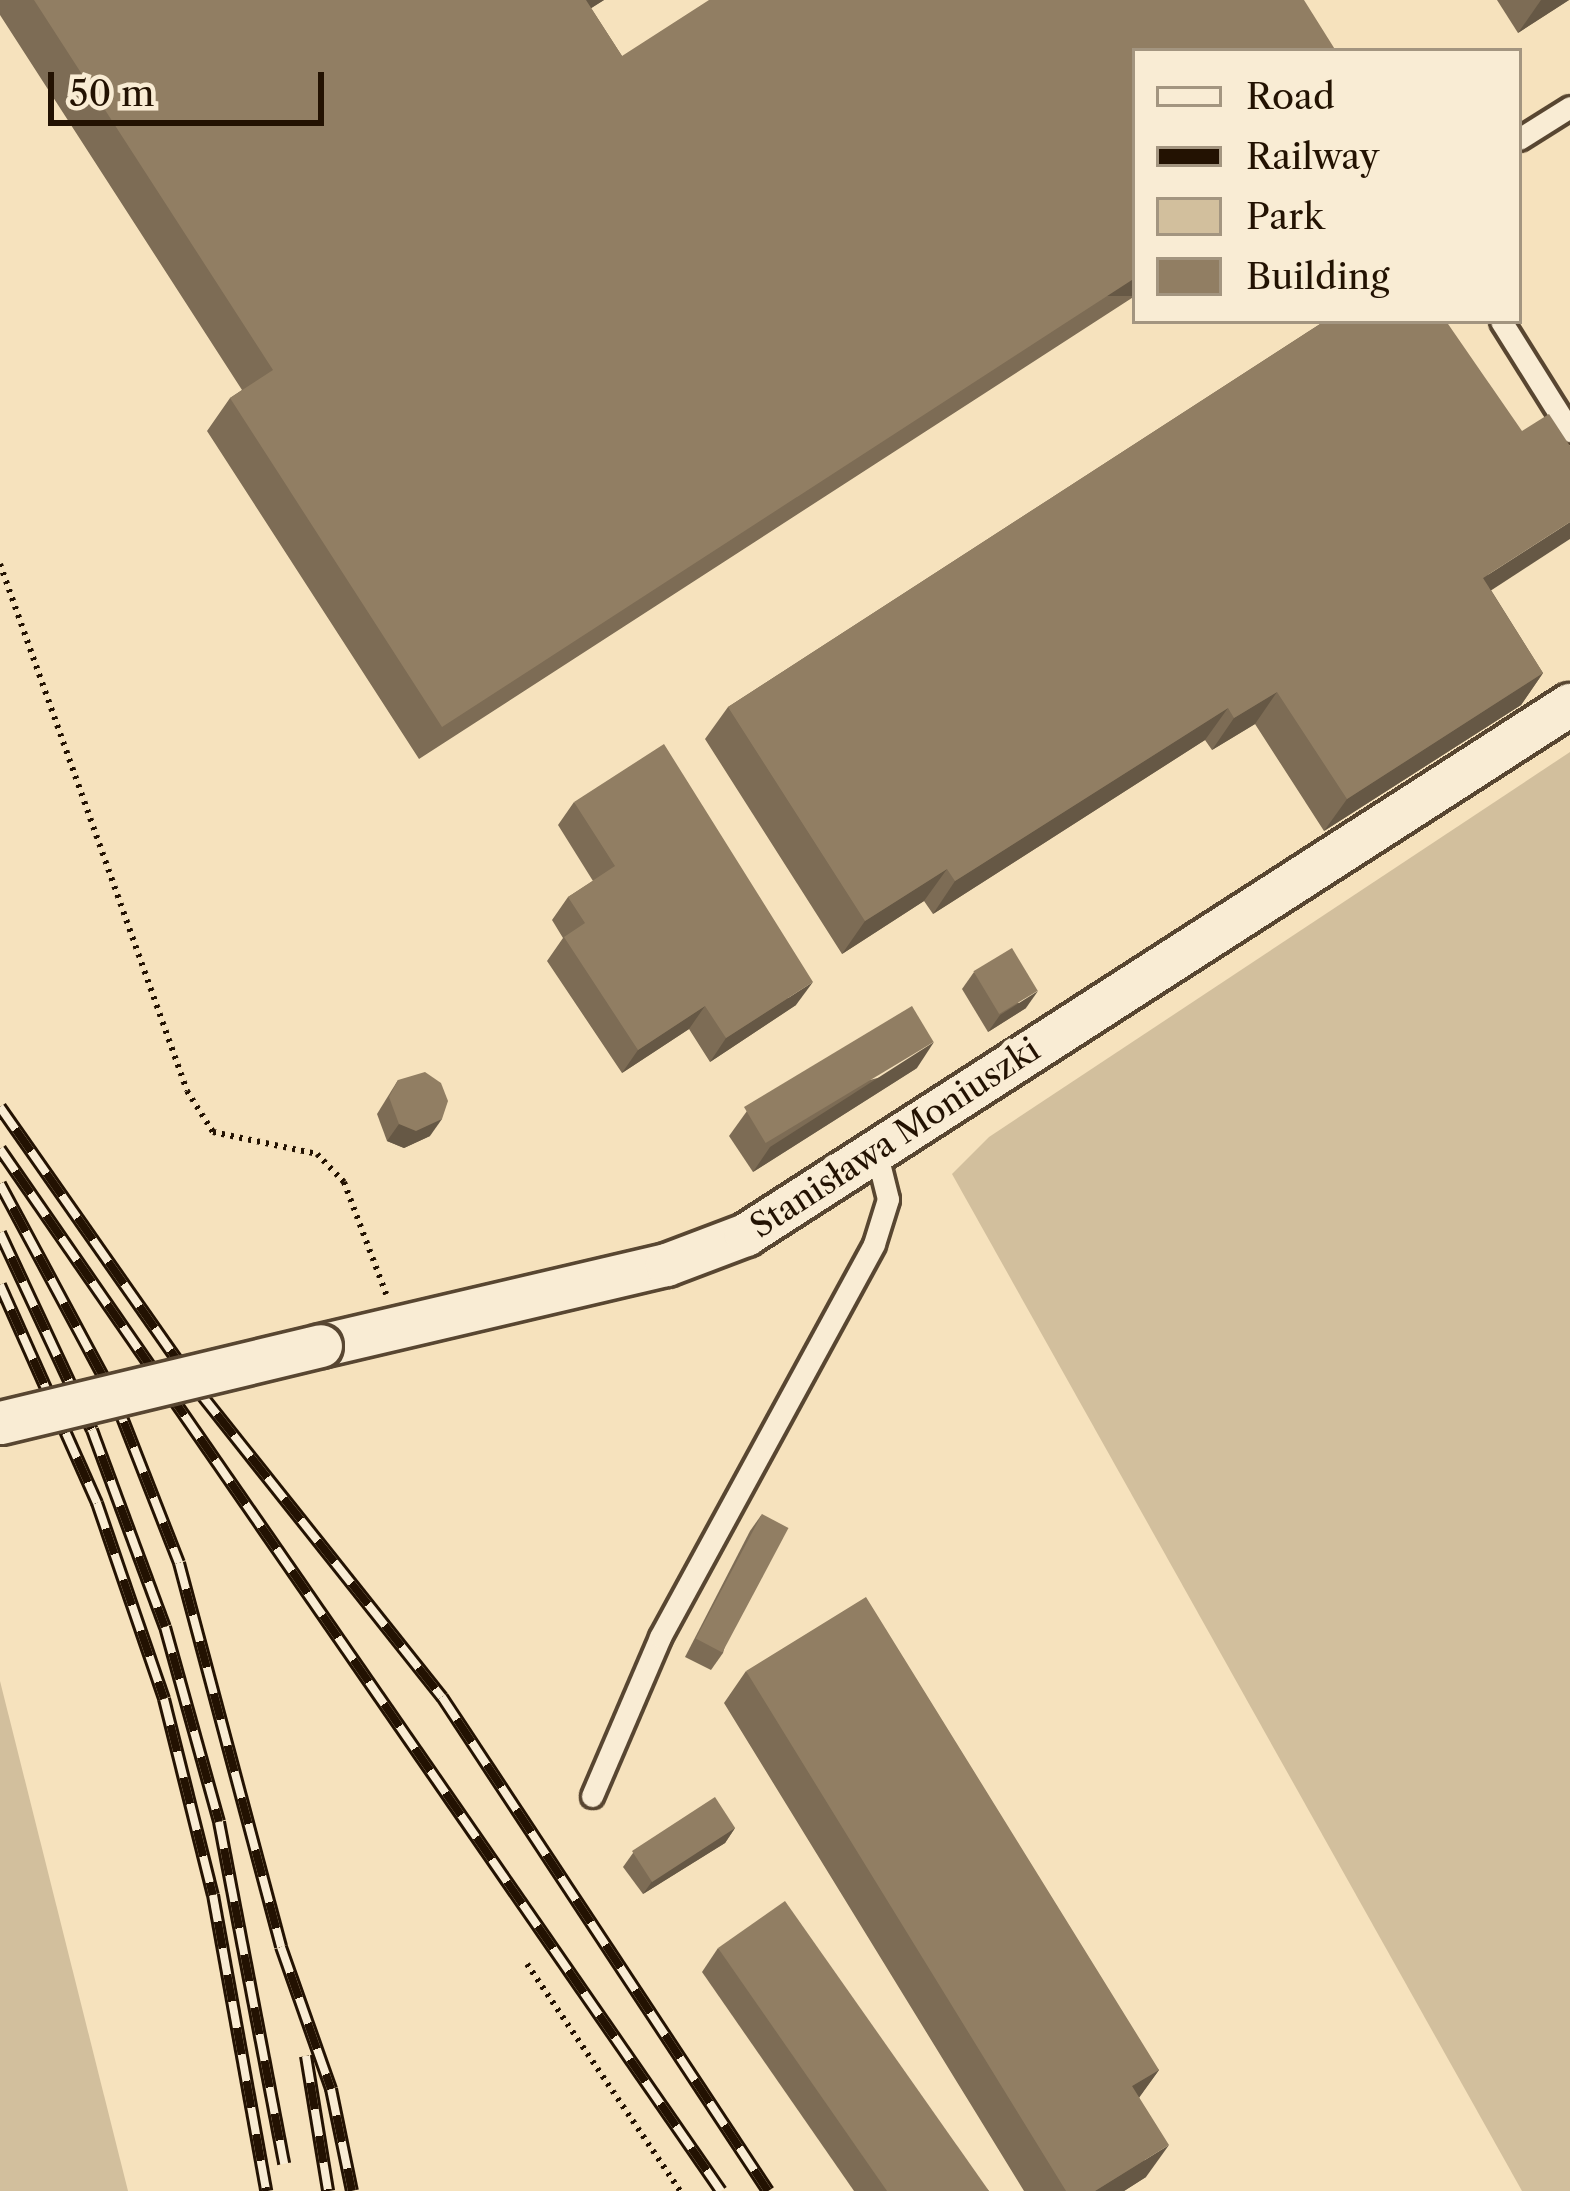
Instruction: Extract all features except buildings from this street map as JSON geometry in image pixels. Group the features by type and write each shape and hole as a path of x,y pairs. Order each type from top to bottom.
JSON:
{"street":[{"name":"Stanisława Moniuszki","path":"0,1423 668,1265 746,1235 1570,705"}],"lane":[{"path":"1522,137 1570,107"},
{"path":"1503,324 1570,431"},
{"path":"592,1796 659,1637 874,1244 888,1199 877,1151"}],"path":[{"path":"0,564 187,1091 213,1132 317,1154 344,1182 395,1327"},
{"path":"526,1964 680,2191"}],"green space":[{"path":"1570,752 1570,2191 1522,2191 952,1174 989,1137"},
{"path":"0,1681 128,2191 0,2191"}],"railway":[{"path":"0,1107 200,1393 442,1697 768,2191"},
{"path":"0,1149 721,2191"},
{"path":"0,1184 114,1397 179,1563 281,1947 331,2089 352,2191"},
{"path":"0,1233 92,1430 165,1627 219,1822 284,2164"},
{"path":"0,1285 97,1503 164,1699 213,1895 266,2191"},
{"path":"306,2056 328,2191"}]}
